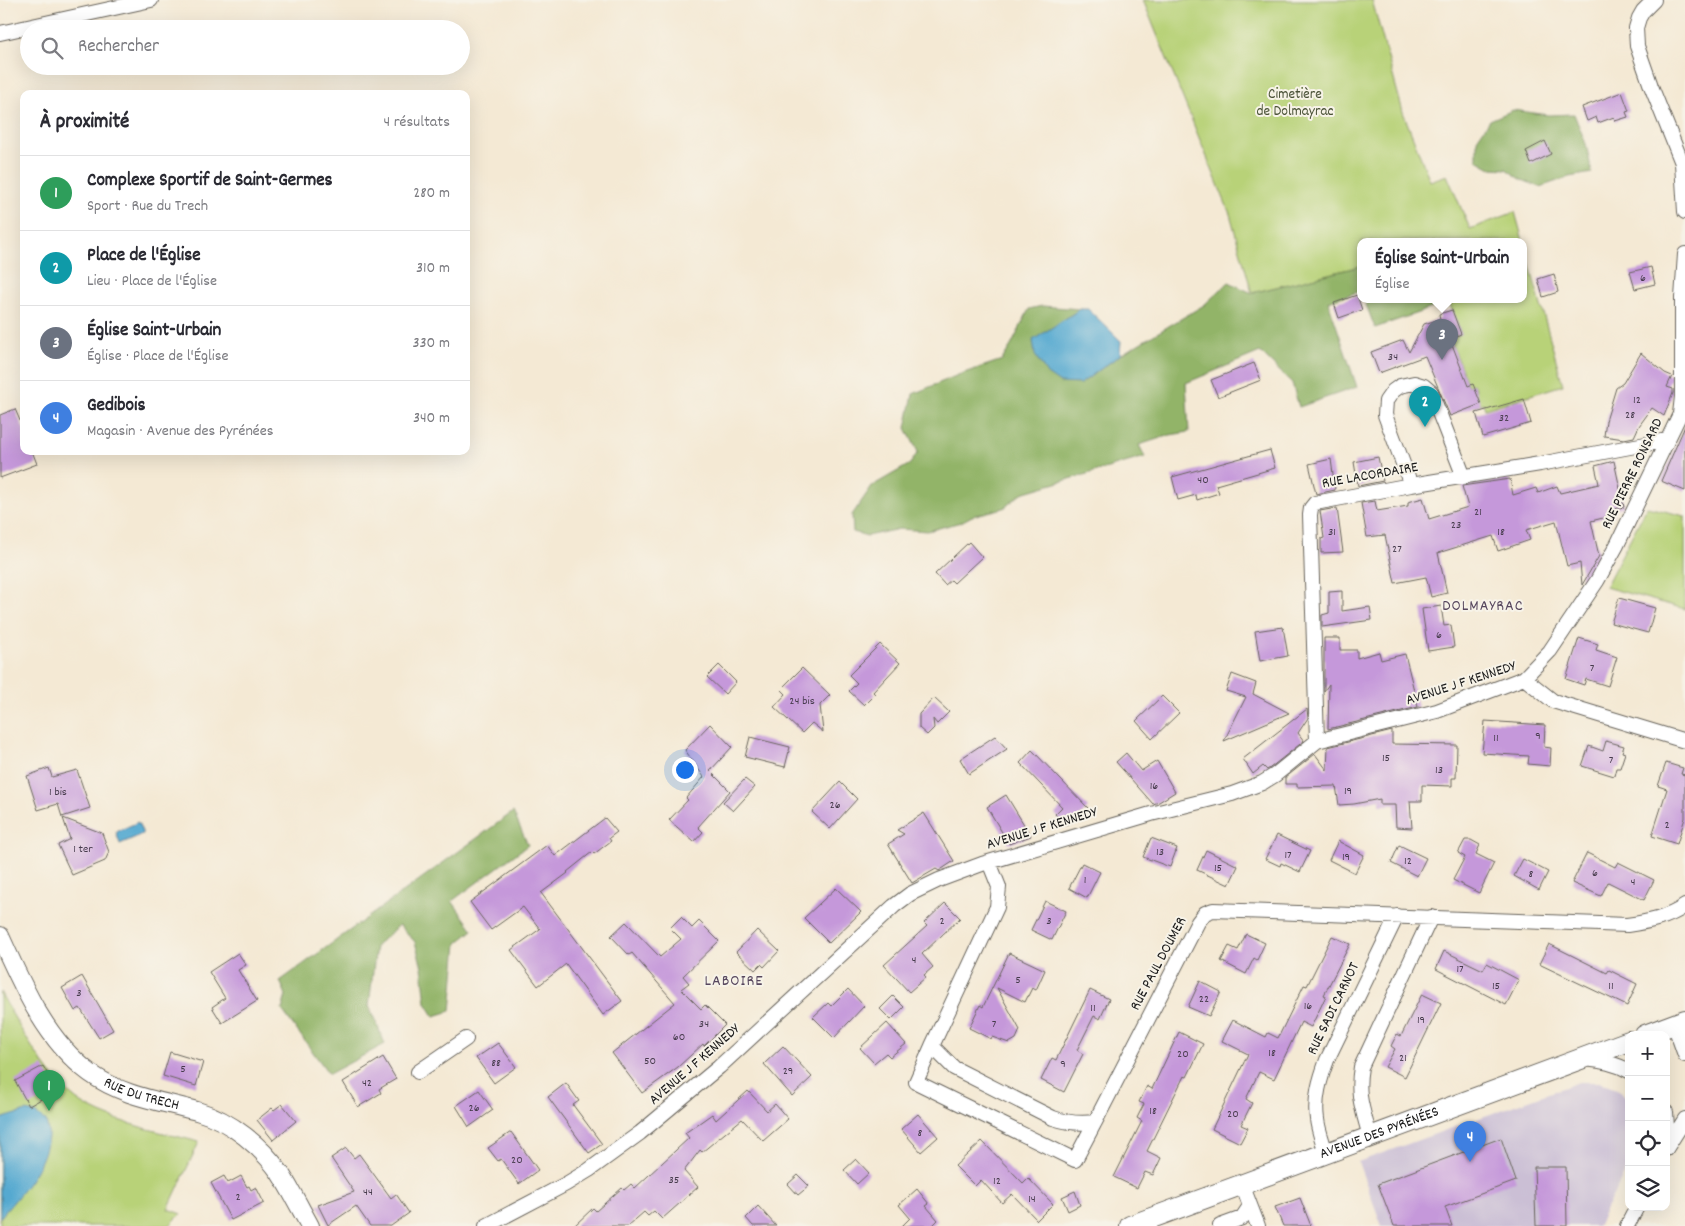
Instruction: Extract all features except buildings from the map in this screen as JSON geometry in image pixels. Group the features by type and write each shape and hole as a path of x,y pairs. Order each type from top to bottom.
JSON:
{"main road":[{"path":"1657,1031 1680,1022"},
{"name":"AVENUE DES PYRÉNÉES","path":"1130,1226 1625,1042"}],"street":[{"path":"59,20 151,0"},
{"path":"1654,0 1639,18 1636,28 1637,46 1682,163 1685,212"},
{"path":"0,33 20,29"},
{"name":"RUE PIERRE RONSARD","path":"1524,678 1550,651 1597,582 1667,440 1683,414 1682,298 1685,254"},
{"path":"1411,485 1385,414 1386,402 1393,391 1400,386 1414,384 1424,386 1431,392 1464,477"},
{"name":"RUE LACORDAIRE","path":"1317,741 1310,515 1311,508 1315,503 1667,440"},
{"name":"AVENUE J F KENNEDY","path":"486,1226 574,1180 640,1133 719,1067 894,906 910,894 939,880 989,862 1150,814 1246,789 1275,776 1317,741 1437,711 1524,678 1553,701 1685,741"},
{"name":"RUE PAUL DOUMER","path":"989,862 999,887 997,907 916,1082 1075,1160 1198,922 1205,913 1213,910 1397,916"},
{"path":"1397,916 1628,924 1664,917 1685,906"},
{"name":"RUE SADI CARNOT","path":"1326,1153 1317,1118 1317,1098 1320,1080 1327,1060 1397,916"},
{"path":"1370,1137 1359,1096 1358,1083 1361,1067 1431,917"},
{"name":"RUE DU TRECH","path":"0,936 18,976 48,1028 62,1047 90,1074 115,1088 149,1100 202,1113 236,1130 263,1153 279,1172 310,1226"},
{"path":"1680,1022 1685,1055"},
{"path":"418,1072 466,1039"},
{"path":"932,1046 954,1068 1053,1118 1080,1124 1095,1122"},
{"path":"1580,1059 1601,1060 1625,1069"},
{"path":"1670,1142 1685,1119"},
{"path":"1242,1184 1258,1226"},
{"path":"1220,1226 1242,1218 1250,1206"},
{"path":"1627,1226 1635,1211"}],"shaded area":[{"path":"1579,1082 1599,1082 1619,1090 1625,1096 1625,1173 1597,1226 1382,1226 1358,1162"}],"green space":[{"name":"Cimetière de Dolmayrac","path":"1143,0 1372,0 1403,112 1430,181 1447,175 1470,229 1515,212 1522,238 1357,238 1357,267 1252,293 1230,214"},
{"path":"1513,110 1548,115 1574,114 1586,144 1592,173 1569,177 1540,187 1522,180 1506,169 1491,168 1477,160 1477,139 1490,120"},
{"name":"Cimetière de Dolmayrac","path":"1527,255 1563,385 1485,409 1483,403 1472,407 1471,392 1476,390 1473,384 1468,386 1450,339 1461,334 1449,303 1527,303"},
{"path":"1357,267 1357,292 1328,301 1357,387 1299,407 1292,383 1260,352 1186,383 1189,432 1170,435 1139,445 1145,457 1022,493 1004,508 972,516 961,522 928,531 899,529 867,536 853,532 852,515 872,486 910,464 918,452 906,428 913,394 958,375 1002,360 1029,309 1042,306 1080,309 1033,341 1080,384 1120,355 1204,305 1229,282 1252,293"},
{"path":"1366,303 1446,303 1375,328"},
{"path":"1647,507 1685,516 1685,609 1605,587"},
{"path":"513,812 528,845 452,901 473,930 457,943 451,1011 434,1016 426,1003 422,967 415,942 399,925 376,946 369,1006 385,1044 329,1074 282,1010 286,995 280,981"},
{"path":"0,992 38,1056 74,1098 114,1119 199,1142 168,1209 181,1214 169,1226 0,1226"}],"water":[{"path":"1080,309 1088,309 1121,341 1120,355 1080,384 1060,383 1047,374 1035,355 1033,340"},
{"path":"138,822 143,834 120,844 116,832"},
{"path":"26,1111 35,1113 46,1121 48,1135 46,1149 30,1181 0,1218 0,1119"}],"place":[{"name":"Église Saint-Urbain","path":"1442,360"},
{"name":"Place de l'Église","path":"1425,427"},
{"name":"Complexe Sportif de Saint-Germes","path":"49,1111"},
{"name":"Gedibois","path":"1470,1162"}],"district":[{"name":"DOLMAYRAC","path":"1483,606"},
{"name":"LABOIRE","path":"734,981"}]}
